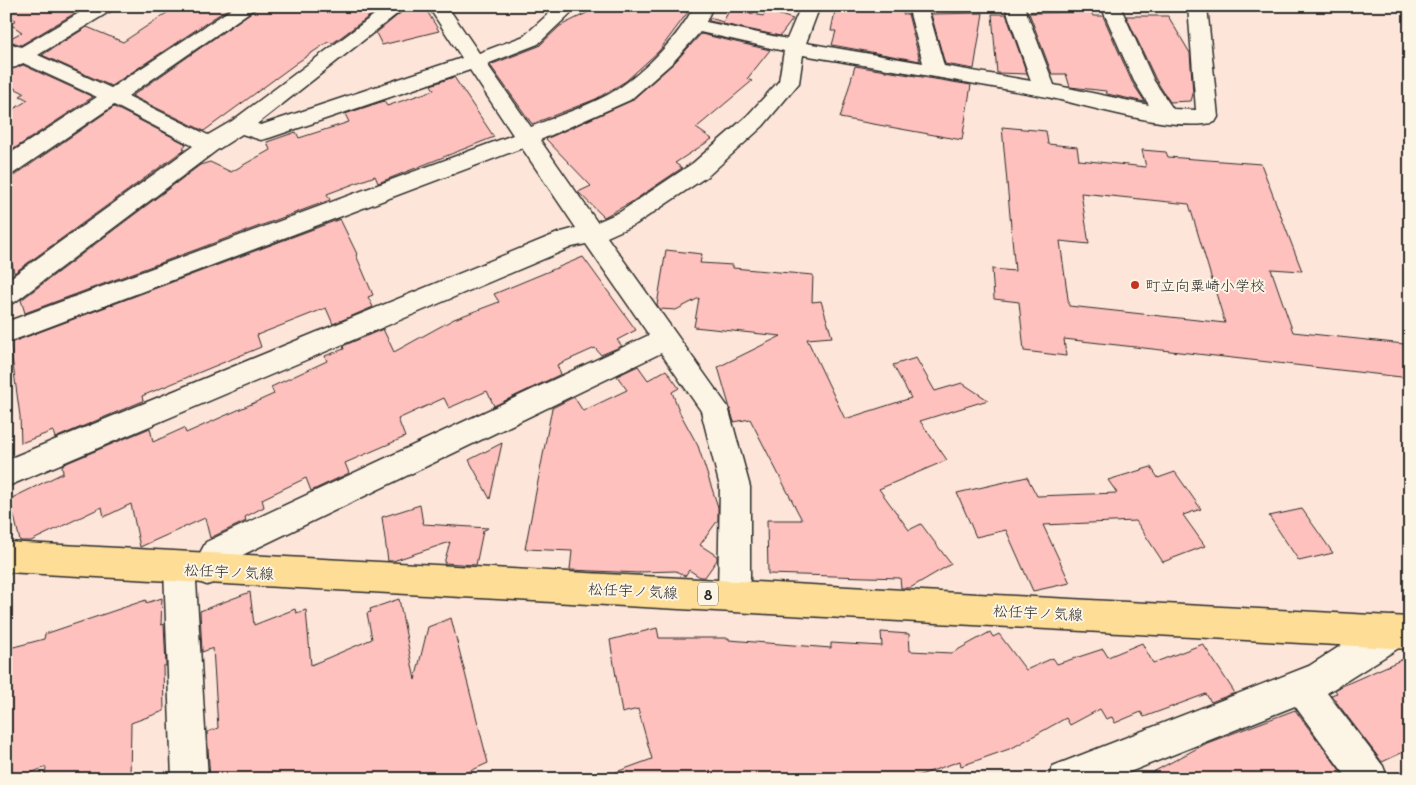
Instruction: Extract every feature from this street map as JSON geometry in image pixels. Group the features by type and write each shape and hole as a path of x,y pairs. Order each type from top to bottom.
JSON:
{"main road":[{"name":"松任宇ノ気線","path":"6,557 194,569 734,595 1401,632"}],"street":[{"path":"11,56 104,6"},
{"path":"6,166 249,6"},
{"path":"6,295 209,145 240,126 398,6"},
{"path":"437,6 592,234 714,407 735,487 734,595"},
{"path":"240,126 261,133 474,61 530,40 569,6"},
{"path":"6,474 567,239 592,234 628,218 702,169 755,121 789,83 794,48 811,6"},
{"path":"918,6 935,70"},
{"path":"1014,6 1045,90"},
{"path":"1110,6 1144,80 1167,116"},
{"path":"6,333 526,138 623,95 666,58 700,16 794,48 935,70 1045,90 1167,116 1207,117 1197,6"},
{"path":"11,56 112,96 209,145"},
{"path":"190,779 194,569 217,552 665,339"},
{"path":"1084,776 1320,679 1401,632"},
{"path":"1301,686 1370,779"}],"building":[{"path":"6,6 87,6 21,45 7,40 22,32 10,24 16,20 6,16"},
{"path":"177,6 232,6 111,86 42,55 87,27 123,42"},
{"path":"260,6 383,6 333,43 328,42 298,62 204,131 132,96"},
{"path":"409,6 424,6 439,31 382,45 376,33"},
{"path":"601,6 666,6 688,12 659,51 626,81 596,99 532,124 490,65 539,46 560,26"},
{"path":"836,6 901,7 903,14 908,14 920,61 832,45 836,31 831,31"},
{"path":"730,9 763,16 767,11 793,19 780,36 709,21 710,18 723,22"},
{"path":"1091,12 1093,16 1103,16 1132,82 1145,102 1107,94 1106,91 1070,87 1066,74 1052,74 1029,13"},
{"path":"983,13 974,69 945,64 931,14"},
{"path":"992,14 1006,14 1027,74 997,73"},
{"path":"1126,16 1168,16 1190,53 1193,94 1191,101 1170,102 1156,80"},
{"path":"701,34 770,50 747,79 752,81 696,128 712,139 675,163 682,168 630,203 604,217 578,192 591,186 546,139 631,101 674,63"},
{"path":"23,65 93,97 6,154 6,114 28,100 20,96 24,93 6,84 6,71"},
{"path":"855,66 971,85 962,140 840,118"},
{"path":"454,77 494,137 378,183 375,176 327,194 330,200 25,313 21,300 200,165 210,162 231,172 270,150 267,142 296,132 299,138 349,122 345,114 384,101 387,106 434,90 431,85"},
{"path":"114,107 186,144 183,148 185,149 14,273 12,264 6,268 6,177 15,175"},
{"path":"1002,127 1046,131 1048,144 1077,147 1079,160 1146,167 1142,150 1166,152 1168,157 1261,164 1302,271 1271,269 1293,332 1404,344 1410,358 1410,378 1064,339 1066,356 1024,351 1019,302 994,299 992,269 1015,271","holes":["1081,193 1189,204 1225,323 1069,306 1060,241 1089,244"]},
{"path":"340,219 357,254 373,295 368,297 373,307 333,324 326,308 257,335 261,347 142,396 143,401 55,438 53,431 21,443 20,416 10,343"},
{"path":"666,250 702,254 700,263 813,275 812,302 821,301 832,337 807,339 845,419 911,398 893,365 916,358 935,391 962,383 988,400 920,421 947,460 879,489 909,530 921,524 951,564 910,588 901,588 900,578 768,574 767,520 802,520 750,419 734,422 718,367 781,336 694,327 699,298 676,310 660,309 657,305"},
{"path":"583,257 636,330 617,340 622,346 601,355 595,348 557,365 561,374 494,406 487,391 449,408 444,398 398,419 405,437 345,463 349,473 311,491 306,478 262,499 264,507 245,517 246,521 210,538 205,518 140,547 131,504 104,517 102,507 31,541 20,541 10,499 63,473 62,465 150,428 153,442 184,428 186,433 274,394 271,387 327,361 325,356 344,349 343,346 383,329 394,352 454,319 499,302 494,294"},
{"path":"638,366 648,380 666,370 679,388 672,392 680,413 698,446 718,507 718,520 700,545 717,556 717,560 705,577 700,577 689,570 685,576 676,571 640,573 570,570 572,551 525,549 552,408 574,397 583,411 627,390 617,376"},
{"path":"502,443 490,499 469,460"},
{"path":"1151,467 1158,478 1175,472 1201,509 1183,515 1205,546 1163,562 1136,521 1043,525 1070,583 1033,591 1006,530 976,537 957,493 1027,477 1037,496 1117,493 1108,480"},
{"path":"420,505 423,524 488,528 483,531 476,565 444,563 450,542 388,561 382,517"},
{"path":"1302,509 1333,553 1299,561 1269,516"},
{"path":"250,592 254,625 295,609 296,613 306,610 311,665 372,639 367,613 371,612 370,609 399,599 415,680 428,627 451,618 488,763 466,773 468,779 210,779 207,732 218,728 213,648 202,652 200,611"},
{"path":"162,598 161,625 164,624 166,666 163,666 164,711 131,723 130,779 45,779 46,767 15,779 6,779 6,649 44,639 45,634 146,600 146,603"},
{"path":"657,628 659,638 729,638 729,640 831,648 831,643 882,646 881,632 909,634 910,651 952,653 990,632 993,637 999,634 1026,670 1053,658 1057,664 1103,649 1108,657 1142,643 1153,663 1203,644 1235,693 1211,702 1206,694 1144,717 1141,712 1115,723 1112,717 1106,719 1100,709 1070,725 1066,718 1012,748 961,766 960,761 909,779 606,779 605,776 652,759 638,709 622,713 610,640"},
{"path":"1410,656 1410,749 1382,762 1331,695 1337,693 1335,690 1342,686"},
{"path":"1295,710 1342,773 1328,779 1140,779 1207,743"}],"place":[{"name":"町立向粟崎小学校","path":"1135,285"}]}
